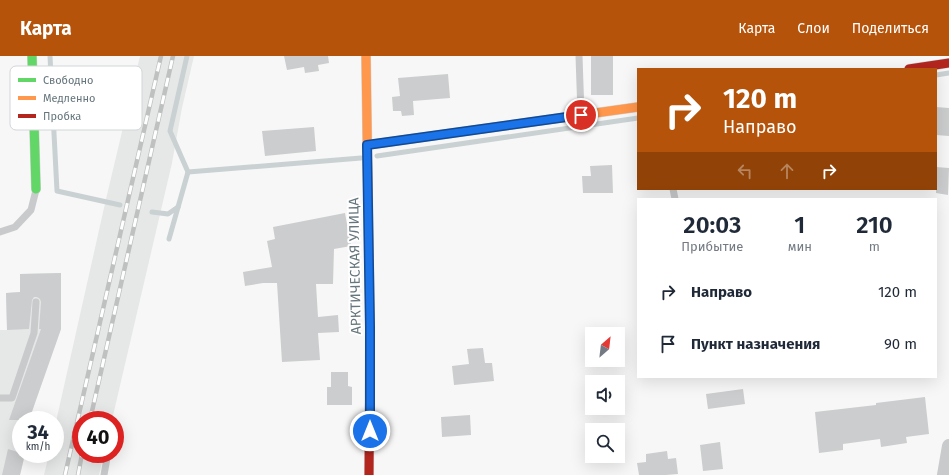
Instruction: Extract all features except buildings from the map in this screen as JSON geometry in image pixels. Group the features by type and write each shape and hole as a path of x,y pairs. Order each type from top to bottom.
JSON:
{"street":[{"path":"32,56 32,66"},
{"name":"АРКТИЧЕСКАЯ УЛИЦА","path":"366,56 370,327 369,475"},
{"path":"916,68 949,63"},
{"path":"367,145 637,107"},
{"path":"34,130 36,188"},
{"path":"944,475 949,446"}],"lane":[{"path":"579,56 581,115"},
{"path":"0,232 15,227 31,210 36,188"},
{"path":"0,398 12,398 34,333 36,302"},
{"path":"104,475 106,463"}],"shaded area":[{"path":"140,56 194,56 182,108 172,163 114,411 72,411 72,463 102,463 99,475 44,475 47,463 64,463 64,411 58,411 122,130 142,130 142,66 138,66"},
{"path":"61,273 61,329 32,411 12,411 12,463 23,463 20,475 0,475 0,330 7,330 6,293 20,292 20,274"}],"waterway":[{"path":"50,56 51,66"},
{"path":"169,239 188,172 170,131 187,56"},
{"path":"937,75 949,73"},
{"path":"377,156 637,118"},
{"path":"54,130 57,191 120,205"},
{"path":"188,172 361,158"},
{"path":"152,212 168,214 178,207"}],"railway":[{"path":"65,475 161,56"},
{"path":"92,411 173,56"},
{"path":"78,475 80,463"}],"traffic: fast":[{"path":"32,56 32,66"},
{"path":"34,130 36,189"}],"traffic: slow":[{"path":"366,56 370,330"},
{"path":"367,145 637,107"}],"traffic: jam":[{"path":"916,68 949,63"},
{"path":"369,475 370,330"}],"route":[{"path":"370,431 367,145 581,115"}]}
